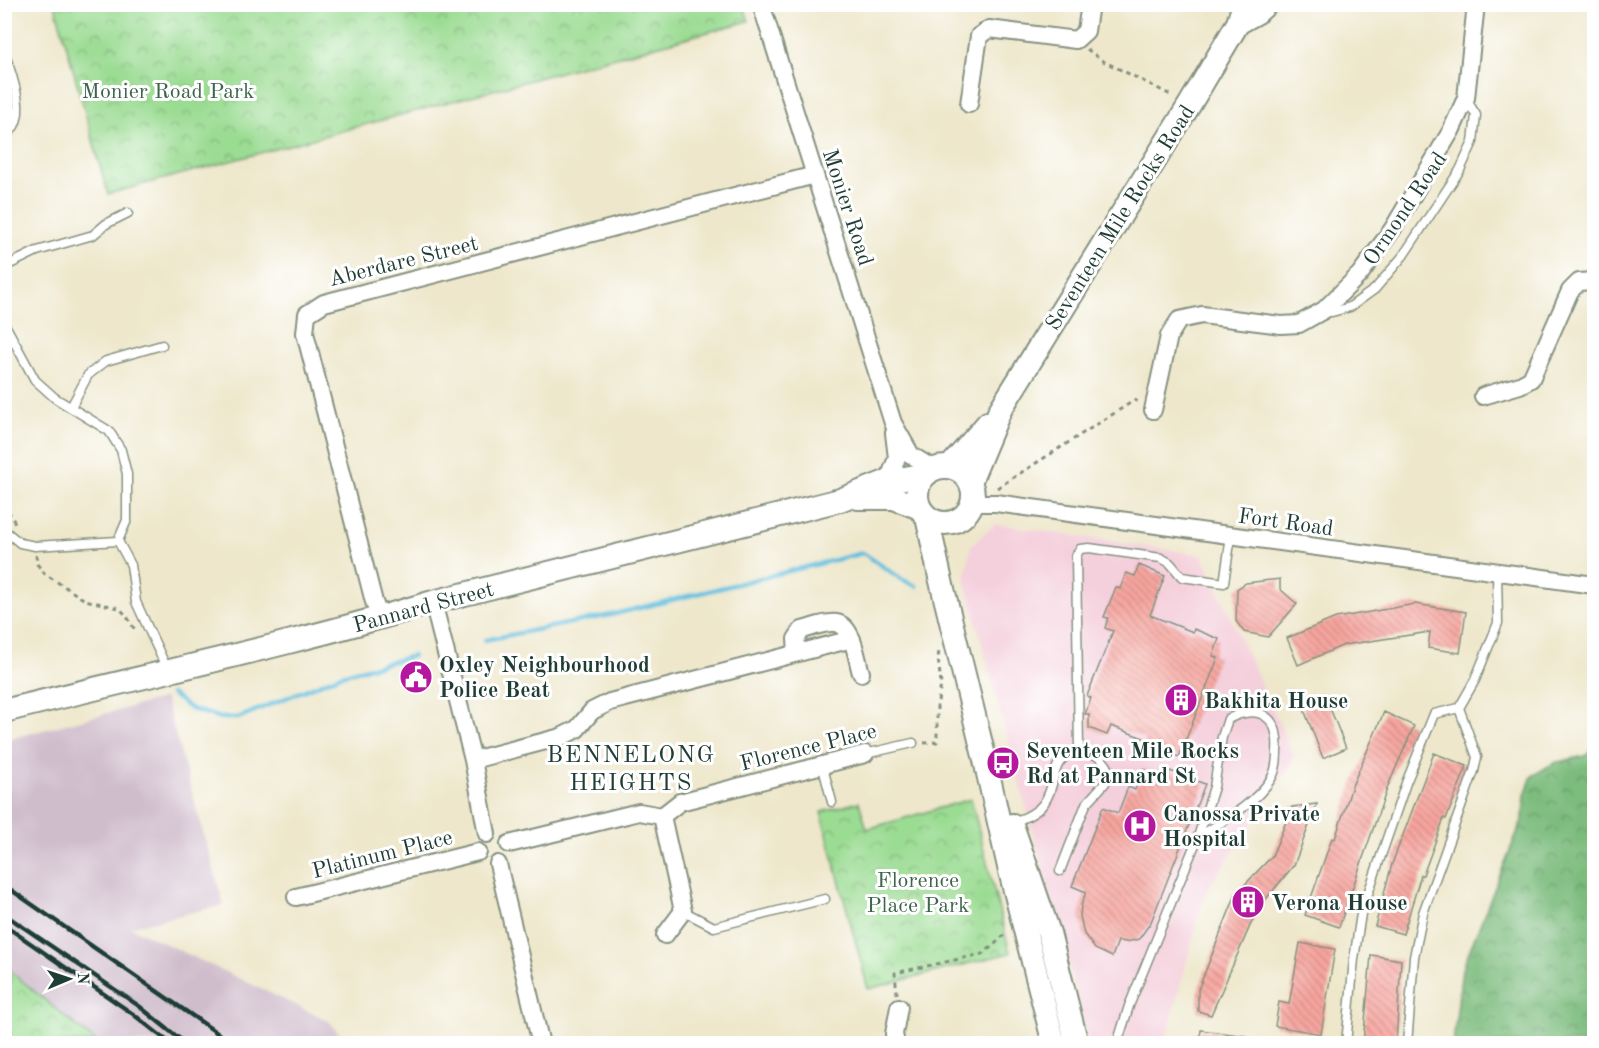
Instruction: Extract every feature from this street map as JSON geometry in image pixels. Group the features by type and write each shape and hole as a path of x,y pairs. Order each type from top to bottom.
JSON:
{"main road":[{"name":"Seventeen Mile Rocks Road","path":"971,492 1000,410 1190,104 1241,14 1256,13 1266,4"},
{"name":"Seventeen Mile Rocks Road","path":"937,470 1000,410"},
{"name":"Pannard Street","path":"840,500 888,480 937,470"},
{"path":"932,516 960,518 969,509 971,492 960,471 937,470 920,482 917,492 932,516 940,577 985,760 1008,867 1054,1044"},
{"name":"Pannard Street","path":"4,711 380,618 433,602 840,500 867,497 894,498 932,516"},
{"path":"985,760 1011,824 1049,933 1077,1044"}],"street":[{"name":"Monier Road","path":"761,4 893,423 910,456 937,470"},
{"path":"969,104 979,36 989,28 1076,40 1086,31 1089,4"},
{"name":"Ormond Road","path":"1153,410 1169,336 1179,320 1202,315 1281,325 1299,324 1324,310 1360,274 1392,230 1451,131 1466,98 1476,4"},
{"name":"Aberdare Street","path":"380,618 371,591 306,333 307,314 324,303 815,175"},
{"path":"1483,396 1520,385 1531,379 1570,291 1579,282 1594,281"},
{"name":"Monier Road","path":"888,480 897,458 893,423"},
{"name":"Fort Road","path":"971,492 996,502 1594,585"},
{"path":"433,602 473,760 487,834"},
{"path":"473,760 561,737 577,729 592,711 610,702 852,639 861,673"},
{"name":"Florence Place","path":"662,816 680,802 865,754"},
{"path":"509,844 639,812 662,816 683,911 665,934"},
{"path":"498,833 509,844 509,854 498,864 486,862 478,852 481,840 487,834 498,833"},
{"name":"Platinum Place","path":"296,897 478,852"},
{"path":"498,864 541,1044"},
{"path":"896,1044 894,1034 899,1007"}],"lane":[{"path":"4,51 20,109 18,122 11,132 4,136"},
{"name":"Ormond Road","path":"1324,310 1332,312 1350,307 1376,289 1435,208 1460,170 1473,142 1476,115 1466,98"},
{"path":"4,267 37,251 93,235 106,224 128,213"},
{"path":"4,323 35,380 55,398 109,430 121,450 127,474 127,520 118,541"},
{"path":"71,407 88,375 106,361 162,345"},
{"path":"4,530 20,543 35,546 118,541"},
{"path":"1079,749 1076,556 1080,549 1089,548 1161,558 1170,563 1182,577 1224,583 1231,536"},
{"path":"118,541 131,566 136,602 168,671"},
{"path":"1407,1044 1414,957 1423,914 1477,757 1460,708 1475,680 1498,622 1497,573"},
{"path":"1346,1044 1354,958 1361,915 1371,884 1406,783 1434,714 1460,708"},
{"path":"1118,1044 1129,1006 1198,837 1214,787 1222,737 1228,719 1242,712 1255,711 1268,717 1275,730 1278,744 1277,762 1272,776 1263,789 1248,802 1198,837"},
{"name":"Florence Place","path":"865,754 913,744"},
{"path":"1011,824 1031,815 1044,803 1057,764 1068,753 1079,749 1100,757 1107,766 1105,783 1086,804 1060,871"},
{"path":"822,764 832,802"},
{"path":"683,911 714,927 825,899"}],"path":[{"path":"1076,40 1103,61 1190,104"},
{"path":"997,488 1135,400 1153,410"},
{"path":"4,503 16,525"},
{"path":"35,546 38,564 45,574 86,600 119,608 137,634"},
{"path":"913,744 937,742 937,707 941,685 938,657 942,644"},
{"path":"899,1007 895,973 982,954 1010,929"}],"shaded area":[{"name":"Canossa Private Hospital","path":"995,524 1202,555 1295,758 1205,893 1165,1043 1089,1043 965,580 971,545"},
{"path":"165,698 224,905 130,927 329,1021 347,1043 97,1043 5,967 5,740"}],"green space":[{"name":"Monier Road Park","path":"743,4 749,21 108,194 55,5"},
{"path":"1594,746 1594,1043 1453,1043 1462,969 1523,818 1525,795 1532,776 1554,763 1588,755"},
{"name":"Florence Place Park","path":"971,799 1010,953 868,989 821,812 859,802 867,829"},
{"path":"5,967 97,1043 5,1043"}],"building":[{"path":"1139,565 1165,576 1150,615 1193,632 1194,629 1219,639 1213,656 1218,658 1179,757 1144,743 1146,739 1111,726 1107,735 1089,728 1089,714 1085,714 1091,698 1087,696 1113,631 1105,628 1108,618 1104,617 1116,587 1120,589 1126,573 1135,576"},
{"path":"1280,579 1280,589 1297,604 1268,637 1244,632 1236,621 1237,589 1246,583"},
{"path":"1415,604 1466,612 1460,653 1428,648 1430,632 1344,645 1298,665 1287,638 1336,618"},
{"path":"1324,693 1346,748 1323,758 1301,702"},
{"path":"1384,712 1414,726 1388,786 1339,927 1305,915 1332,838 1335,839 1352,786"},
{"path":"1434,753 1467,766 1446,819 1444,818 1423,875 1421,875 1403,934 1375,926 1392,864"},
{"path":"1143,769 1167,779 1170,771 1205,784 1151,922 1139,939 1118,941 1112,957 1095,949 1084,934 1080,916 1086,892 1072,886 1103,807 1118,813 1128,787 1135,790"},
{"name":"Verona House","path":"1317,804 1294,865 1257,910 1211,1015 1198,1011 1198,990 1236,894 1272,856 1292,807"},
{"path":"1300,943 1335,949 1321,1034 1275,1026 1279,1002 1289,1004"},
{"path":"1371,955 1401,960 1396,1044 1363,1044"},
{"path":"1201,1030 1246,1036 1246,1044 1199,1044"}],"waterway":[{"path":"485,640 611,615 863,553 916,586"},
{"path":"171,694 191,709 221,718 238,718 341,675 413,656"}],"railway":[{"path":"4,885 233,1044"},
{"path":"4,914 139,1006 186,1044"},
{"path":"4,925 133,1014 171,1044"}],"place":[{"name":"Oxley Neighbourhood Police Beat","path":"416,677"},
{"name":"Bakhita House","path":"1181,700"},
{"name":"Seventeen Mile Rocks Rd at Pannard St","path":"1003,763"},
{"name":"Canossa Private Hospital","path":"1140,826"},
{"name":"Verona House","path":"1248,902"}],"district":[{"name":"BENNELONG HEIGHTS","path":"631,768"}]}
